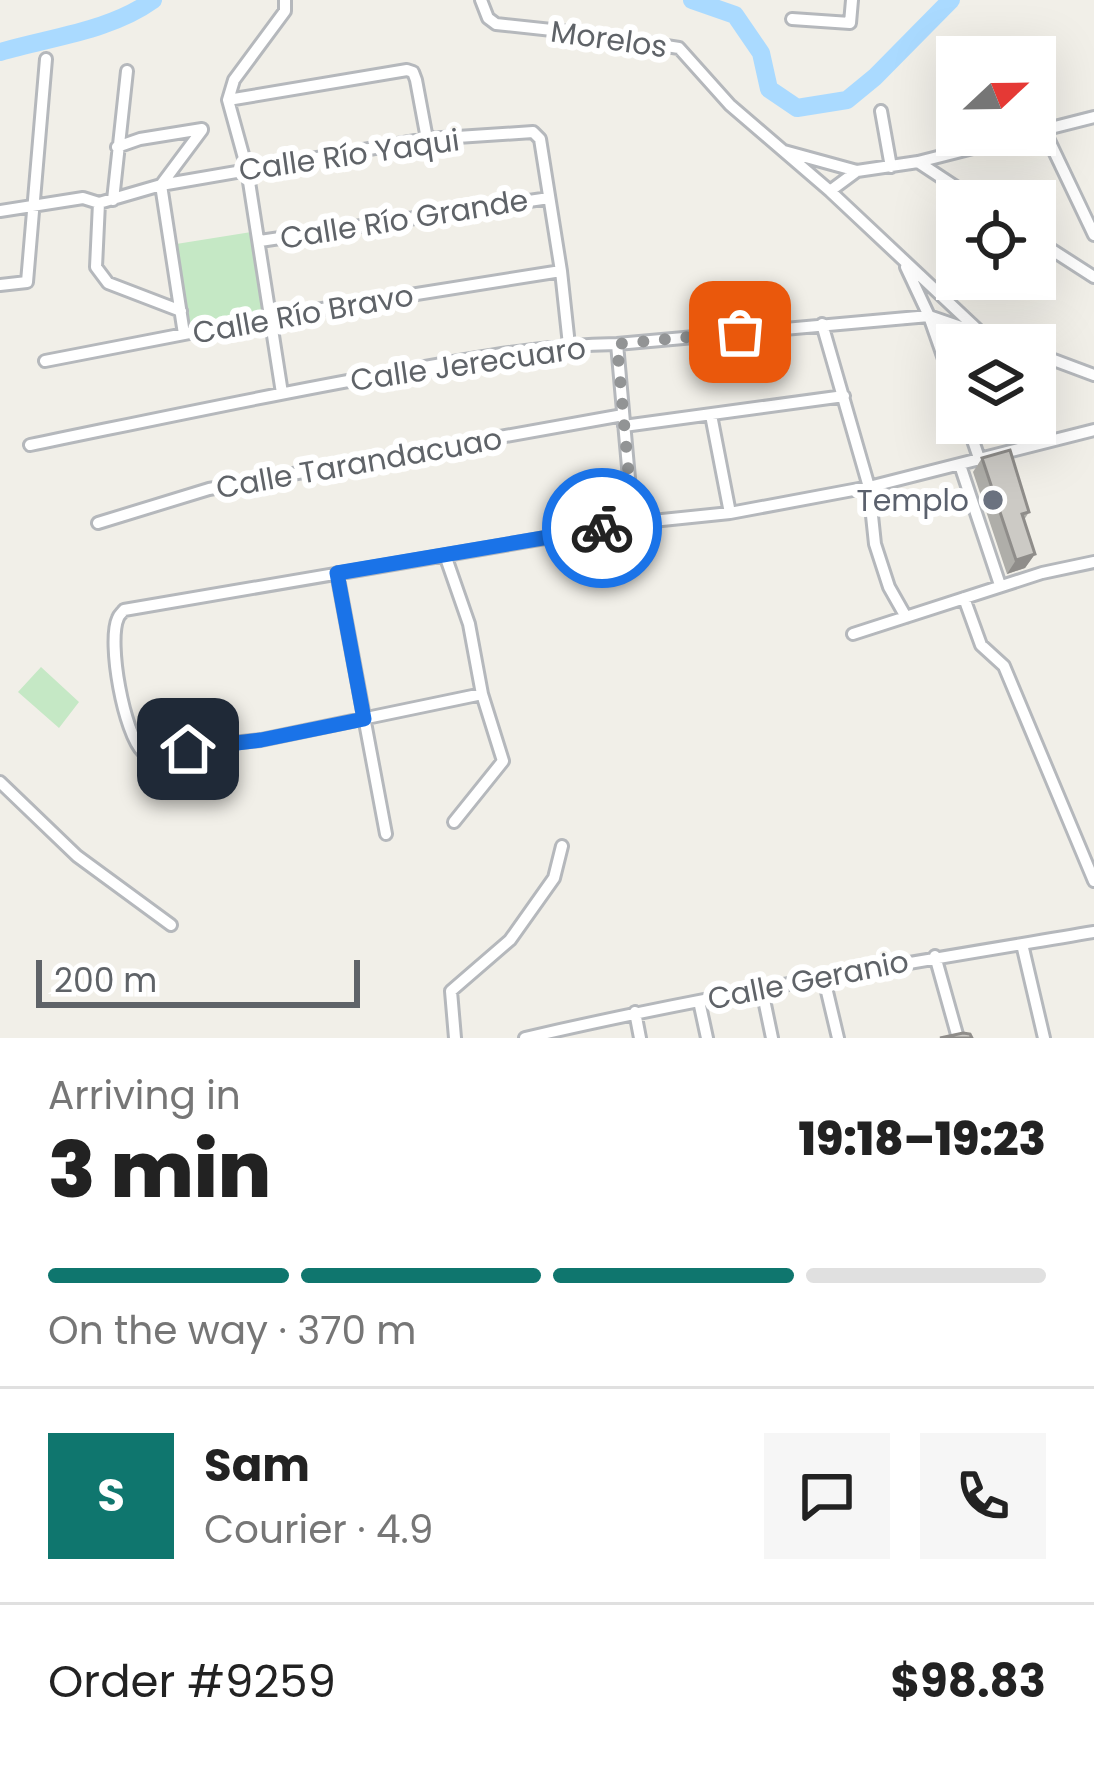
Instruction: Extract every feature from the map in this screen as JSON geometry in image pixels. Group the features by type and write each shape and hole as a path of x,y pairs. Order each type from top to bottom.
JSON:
{"street":[{"path":"281,393 247,169 228,100 234,80 285,6 299,0"},
{"path":"792,19 850,23 852,0"},
{"name":"Morelos","path":"479,1 496,24 679,48 730,105 781,150"},
{"path":"0,285 27,282 46,59"},
{"path":"127,70 96,267 108,283 181,311"},
{"path":"228,100 413,71 427,139"},
{"path":"881,111 891,167"},
{"path":"1056,127 1094,117"},
{"path":"117,147 202,129 161,184 184,334"},
{"name":"Calle Río Yaqui","path":"0,211 83,198 106,201 161,184 427,139 537,134 549,198"},
{"path":"781,150 857,171 942,156"},
{"path":"781,150 972,324"},
{"path":"1053,156 1094,235"},
{"path":"918,162 945,180"},
{"path":"830,191 857,171"},
{"path":"549,198 569,345"},
{"name":"Calle Río Grande","path":"260,241 549,198"},
{"path":"1056,252 1094,277"},
{"path":"902,258 936,336"},
{"name":"Calle Río Bravo","path":"45,361 272,316 561,271"},
{"name":"Calle Jerecuaro","path":"30,445 281,393 569,345 929,316 953,324"},
{"path":"822,324 868,487 875,544 906,617"},
{"path":"617,344 633,523"},
{"path":"1056,361 1094,375"},
{"name":"Calle Tarandacuao","path":"98,524 209,489 624,421 711,416 844,396"},
{"path":"711,416 730,513"},
{"path":"482,694 261,740 143,752 126,719 114,658 118,618 124,610 868,487 1094,430"},
{"path":"974,444 980,461"},
{"path":"959,465 1000,585"},
{"path":"445,555 469,624 482,694 502,760 454,822"},
{"path":"853,634 1000,585 1094,562"},
{"path":"337,573 386,834"},
{"path":"964,598 982,645 1004,666 1088,848 1094,881"},
{"path":"0,782 76,856 171,926"},
{"path":"455,1038 451,991 510,940 554,878 562,846"},
{"name":"Calle Geranio","path":"525,1038 571,1033 635,1012 935,956 1094,932"},
{"path":"1022,944 1043,1038"},
{"path":"935,956 958,1038"},
{"path":"824,979 838,1038"},
{"path":"762,990 772,1038"},
{"path":"699,1000 707,1038"},
{"path":"635,1012 640,1038"}],"green space":[{"path":"258,231 272,317 184,334 170,245"},
{"path":"41,667 79,702 59,728 18,692"}],"building":[{"path":"1010,450 1029,512 1022,514 1035,554 1016,560 982,458"},
{"path":"963,1033 972,1038 940,1038"}],"waterway":[{"path":"0,52 99,26 153,0"},
{"path":"692,0 735,15 761,53 769,89 797,108 847,100 951,0"}],"way so far":[{"path":"602,528 633,523 617,344 740,332"}],"place":[{"name":"Templo","path":"993,500"}],"route":[{"path":"188,749 364,719 337,573 602,528"}]}
